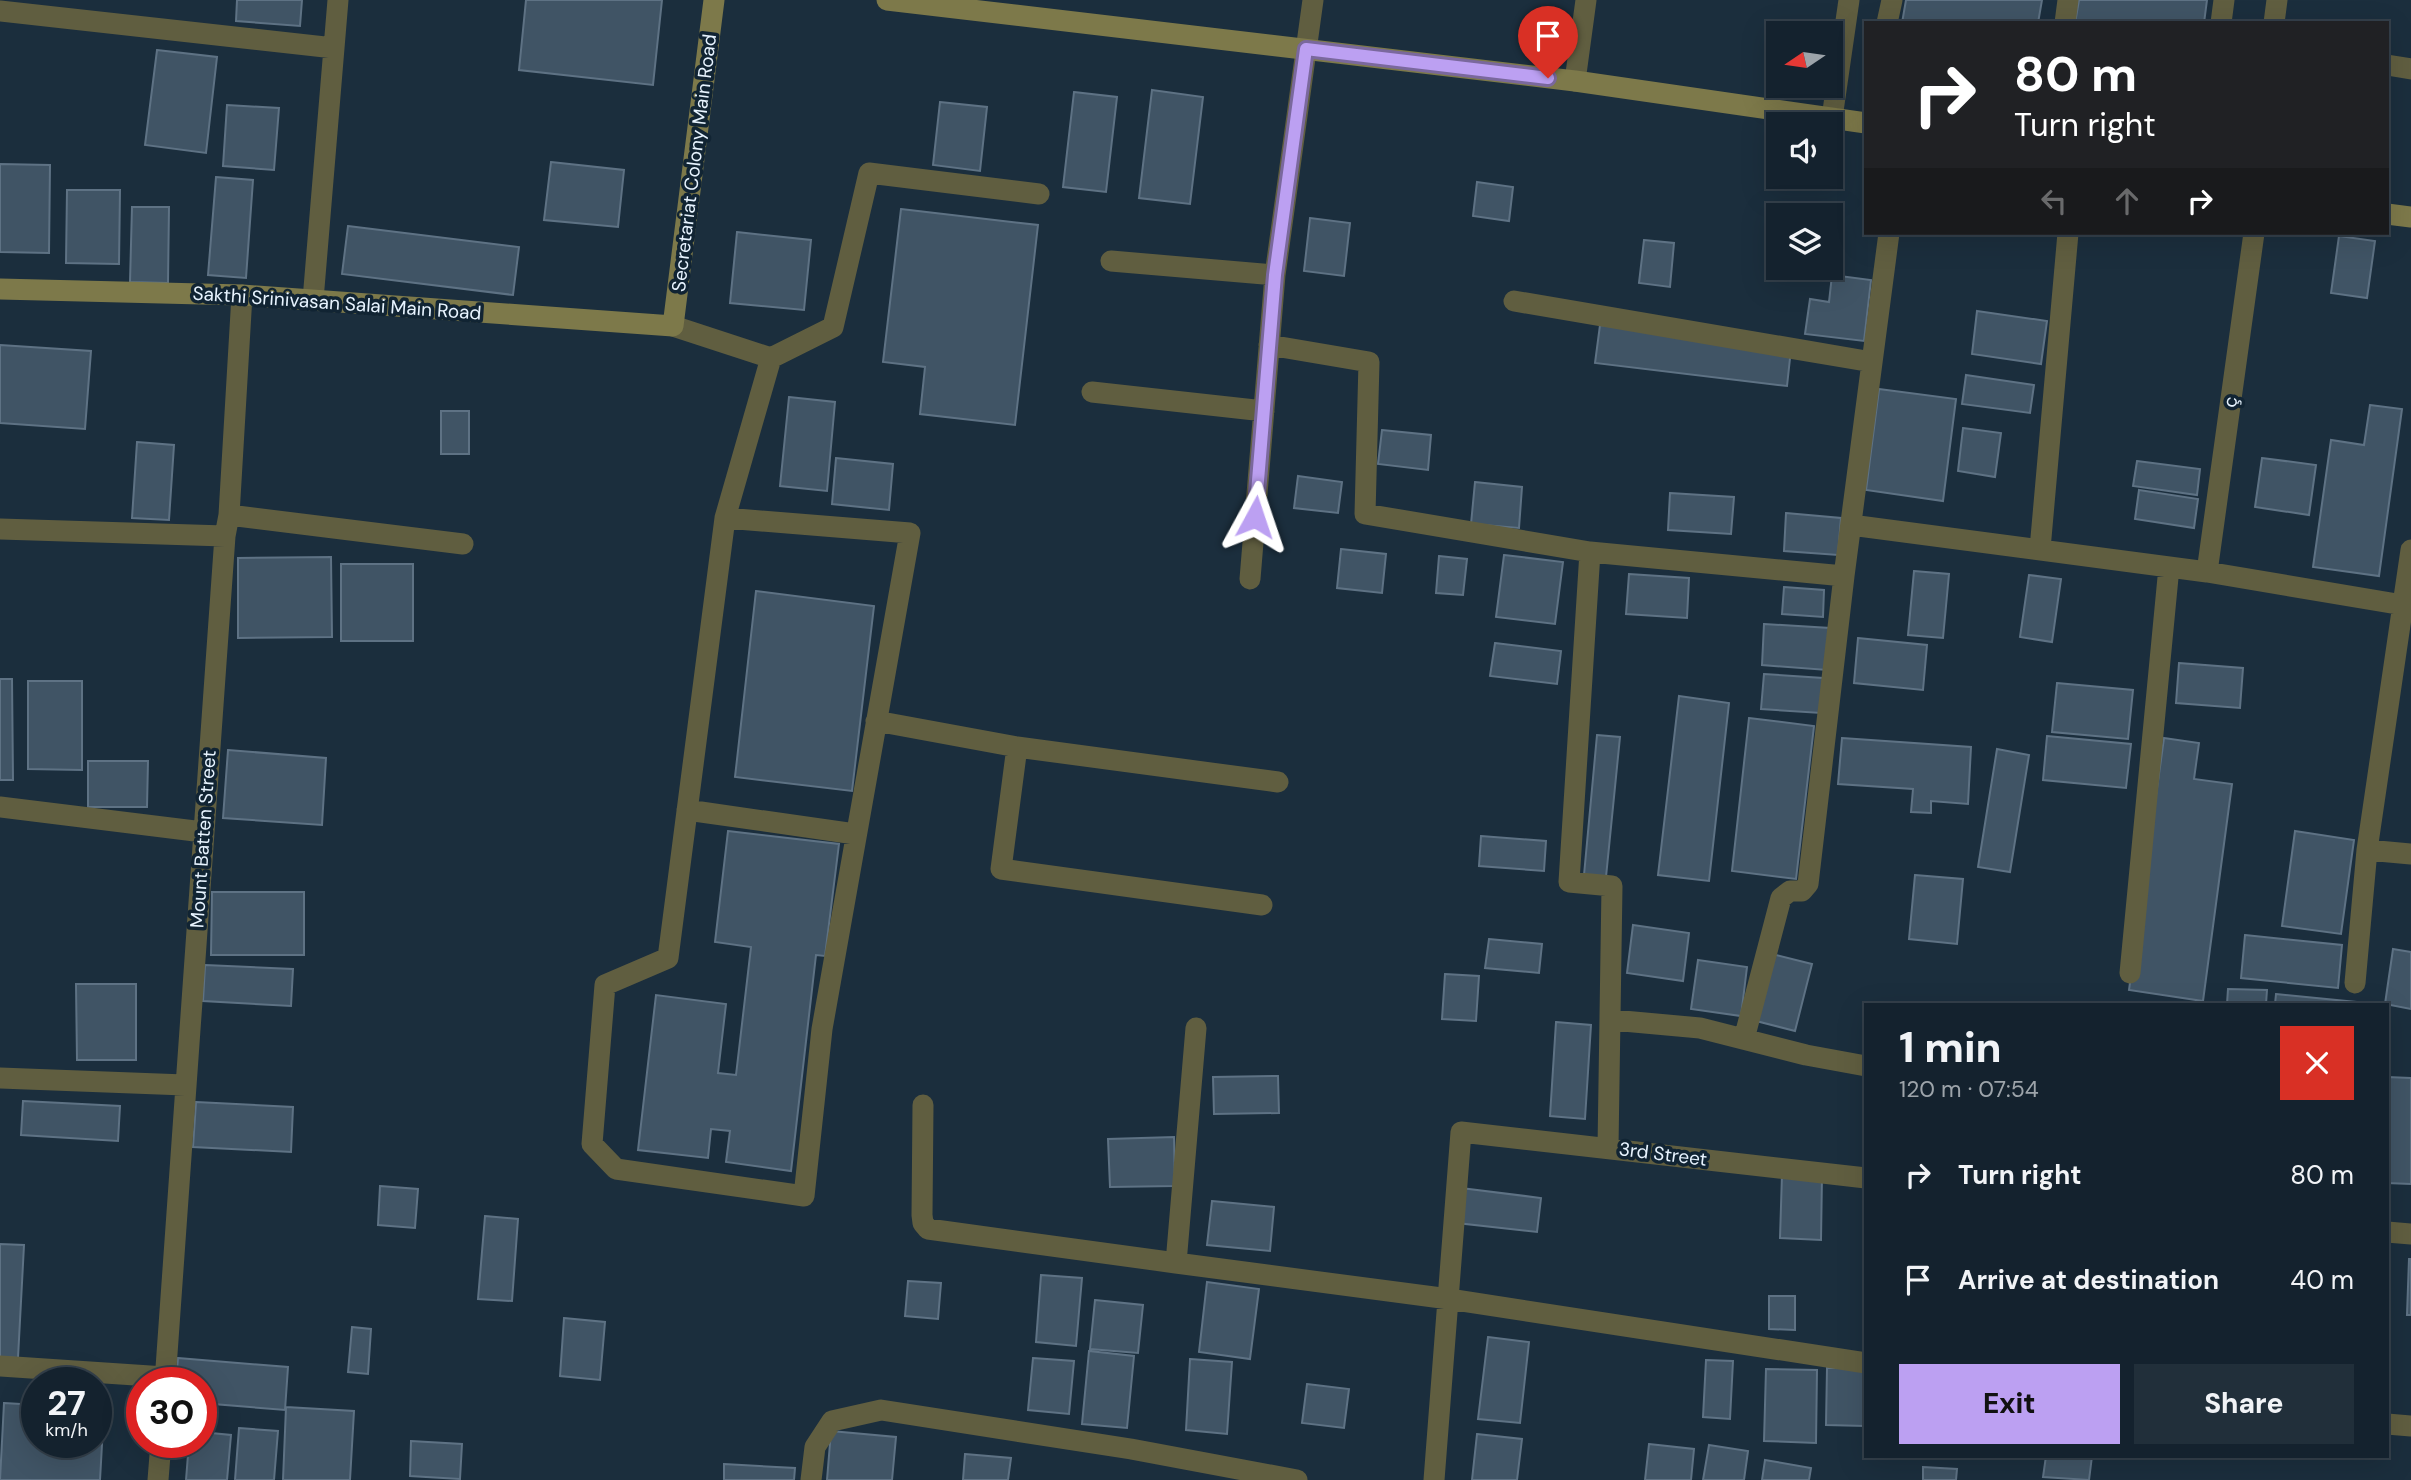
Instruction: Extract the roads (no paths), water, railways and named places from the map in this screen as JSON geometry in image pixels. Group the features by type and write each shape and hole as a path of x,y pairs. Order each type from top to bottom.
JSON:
{"street":[{"path":"313,300 338,0"},
{"name":"Secretariat Colony Main Road","path":"673,326 714,0"},
{"path":"887,0 1575,81 1790,112"},
{"path":"1250,579 1275,275 1313,0"},
{"path":"1575,81 1586,0"},
{"path":"1834,112 1856,28 1849,0"},
{"path":"1887,21 1892,0"},
{"path":"2065,21 2068,0"},
{"path":"2221,21 2224,0"},
{"path":"2274,21 2277,0"},
{"path":"0,11 334,48"},
{"path":"2389,65 2411,69"},
{"path":"1843,120 1864,123"},
{"path":"673,326 771,358 833,327 869,173 1039,194"},
{"path":"2389,214 2411,217"},
{"path":"1744,1039 1780,898 1790,891 1801,891 1808,884 1844,576 1889,235"},
{"path":"2040,549 2067,235"},
{"name":"ç","path":"2207,572 2254,235"},
{"path":"1111,261 1275,275"},
{"name":"Sakthi Srinivasan Salai Main Road","path":"0,289 242,295 673,326"},
{"name":"Mount Batten Street","path":"166,1367 242,295"},
{"path":"1514,300 1872,362"},
{"path":"1269,345 1369,362 1365,514 1590,552 1844,576"},
{"path":"725,518 910,533 822,1029 804,1196 616,1169 592,1144 606,985 668,958 725,518 771,358"},
{"path":"1092,392 1264,411"},
{"path":"0,529 227,525 463,544"},
{"path":"1851,525 2207,572 2403,605"},
{"path":"2355,983 2367,850 2402,674 2403,605 2411,550"},
{"path":"1590,552 1569,882 1612,886 1608,1148"},
{"path":"2130,973 2169,567"},
{"path":"876,721 1017,747 1278,782"},
{"path":"1017,747 1001,869 1262,905"},
{"path":"0,807 203,832"},
{"path":"687,810 855,834"},
{"path":"2367,850 2411,854"},
{"path":"1612,1020 1700,1028 1806,1055 1864,1066"},
{"path":"1177,1263 1196,1028"},
{"path":"0,1078 185,1085"},
{"path":"923,1105 922,1215 923,1223 928,1228 1449,1299 1864,1363"},
{"name":"3rd Street","path":"1449,1299 1461,1132 1864,1178"},
{"path":"2389,1232 2411,1234"},
{"path":"1434,1480 1449,1299"},
{"path":"0,1366 126,1377"},
{"path":"811,1480 815,1447 832,1420 881,1410 1131,1448 1297,1480"},
{"path":"2389,1424 2411,1426"},
{"path":"158,1480 160,1458"}]}
